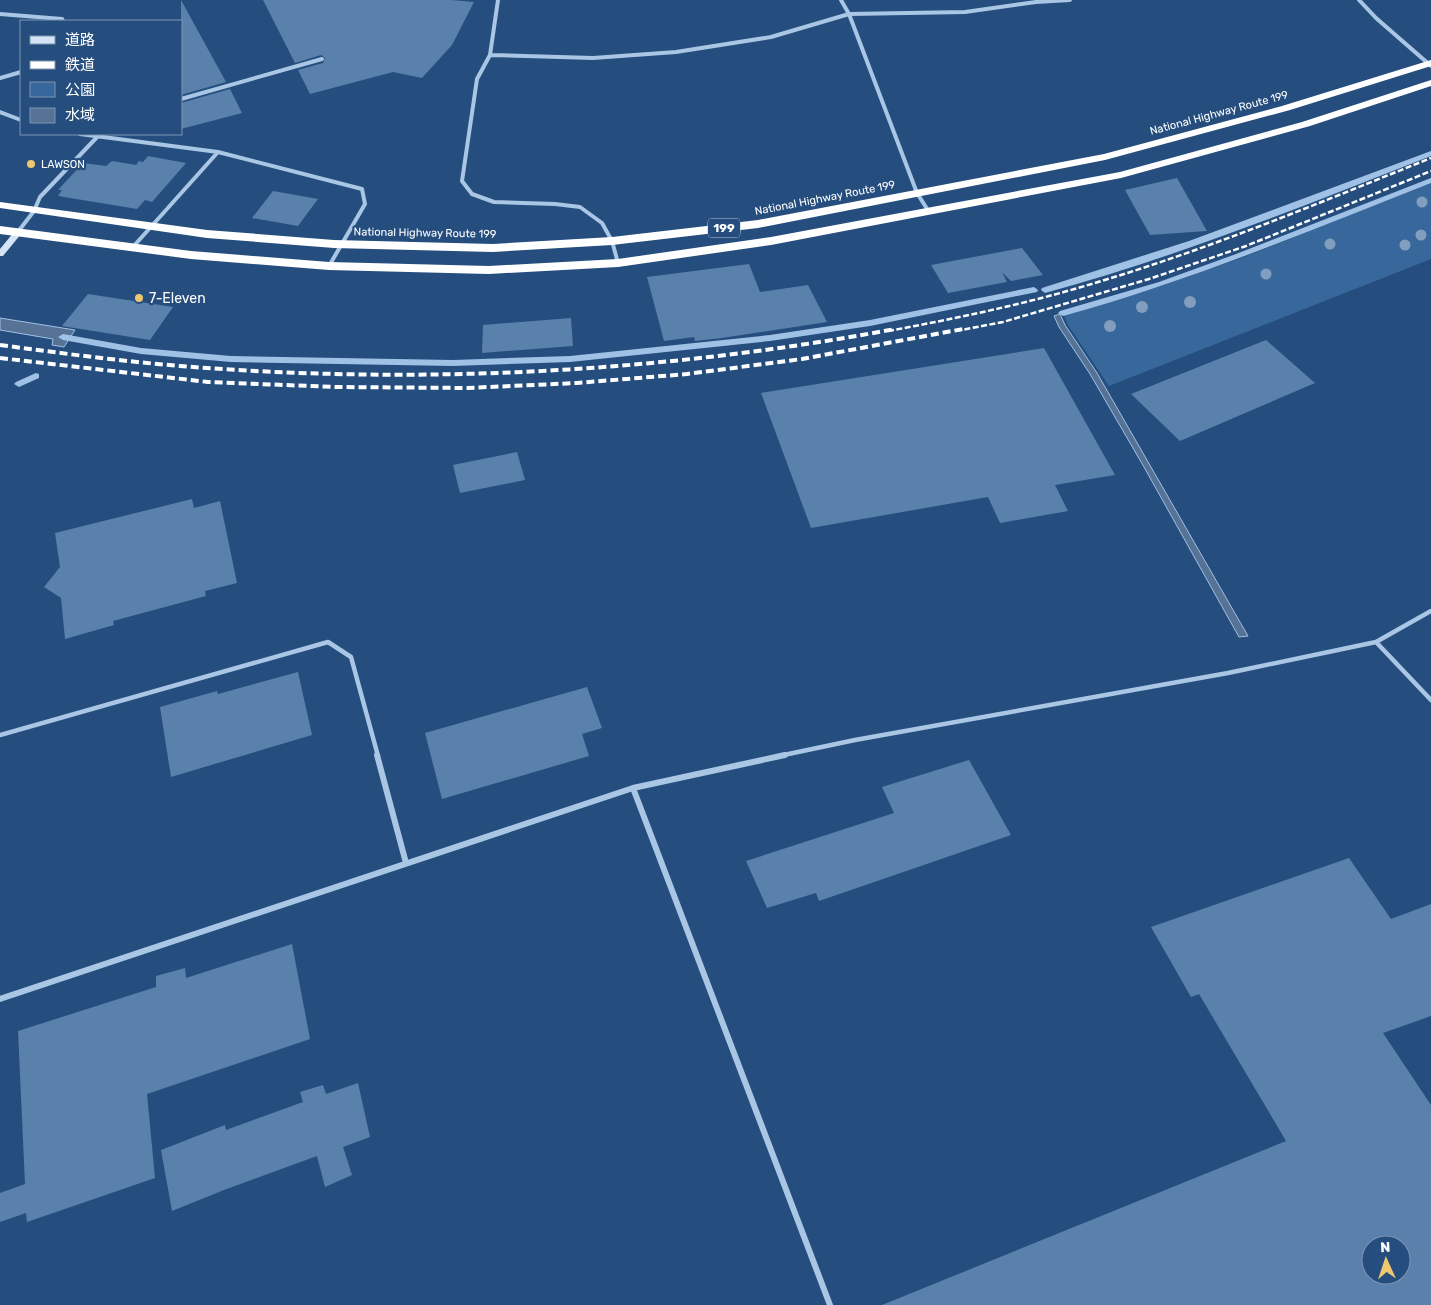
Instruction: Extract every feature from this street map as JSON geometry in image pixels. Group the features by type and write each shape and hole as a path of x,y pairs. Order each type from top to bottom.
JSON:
{"highway":[{"name":"National Highway Route 199","path":"0,205 207,234 342,244 494,248 612,241 758,224 1105,157 1286,108 1430,64"},
{"name":"199","path":"0,230 17,234 191,255 329,266 489,270 618,262 771,241 1121,175 1306,124 1431,83"}],"street":[{"path":"498,0 490,55 477,79 462,181 472,194 494,202 555,204 580,207 602,223 612,241 618,262"},
{"path":"841,0 849,14 917,193 929,212"},
{"path":"490,55 593,58 676,52 771,37 849,14 965,12 1036,2 1070,0"},
{"path":"1359,0 1376,18 1430,64"},
{"path":"0,14 62,20"},
{"path":"182,99 322,59"},
{"path":"0,78 20,72"},
{"path":"0,112 20,120"},
{"path":"85,135 218,152 362,189 365,204 329,266"},
{"path":"0,254 34,211 40,197 99,135"},
{"path":"132,248 218,152"},
{"path":"0,999 633,788 855,740 1228,673 1376,642 1431,611"},
{"path":"0,734 328,642 351,657 406,863"},
{"path":"1376,642 1431,700"},
{"path":"633,788 830,1305"}],"green space":[{"path":"1431,183 1431,259 1109,386 1068,325 1064,315 1164,285 1244,257"}],"water":[{"path":"1060,314 1065,325 1097,373 1248,636 1239,637 1090,374 1059,327 1054,316"},
{"path":"0,318 75,330 64,347 52,345 53,339 0,330"}],"building":[{"path":"181,0 226,82 182,95"},
{"path":"263,0 451,0 474,2 452,45 422,78 393,72 310,94 298,70 323,63 325,58 321,55 295,63"},
{"path":"230,89 242,113 182,129 182,103"},
{"path":"148,156 186,163 152,202 145,200 137,209 58,196 62,190 58,190 83,163 106,166 112,161 136,165 139,161 143,162"},
{"path":"1177,178 1207,231 1150,235 1125,190"},
{"path":"273,191 318,199 298,226 252,218"},
{"path":"1022,248 1043,275 1011,281 1002,272 1007,282 948,293 931,265"},
{"path":"749,264 760,292 808,285 827,322 722,338 695,341 694,337 664,341 647,277"},
{"path":"88,294 173,307 150,340 62,326"},
{"path":"571,318 573,346 482,353 483,325"},
{"path":"1266,340 1315,383 1180,441 1131,394"},
{"path":"1044,348 1115,475 1055,485 1068,511 1000,523 988,497 811,528 761,393"},
{"path":"517,452 525,480 460,493 453,465"},
{"path":"192,499 194,508 220,501 237,583 205,591 206,596 113,621 114,625 65,639 61,598 44,587 60,567 55,533"},
{"path":"298,672 312,735 171,777 160,707 217,691 218,694"},
{"path":"587,687 602,728 582,734 589,756 442,799 425,733"},
{"path":"969,760 1011,835 819,901 816,893 767,908 746,861 894,813 882,787"},
{"path":"1349,858 1391,919 1431,904 1431,1016 1383,1033 1431,1105 1431,1305 882,1305 1286,1141 1199,994 1191,997 1151,927"},
{"path":"292,944 310,1039 147,1094 155,1178 27,1222 26,1213 0,1222 0,1193 25,1184 18,1031 156,987 156,976 185,968 186,978"},
{"path":"358,1083 370,1137 343,1147 352,1175 325,1187 317,1156 172,1211 161,1150 225,1125 226,1130 303,1102 300,1092 323,1085 326,1094"}],"waterway":[{"path":"1045,290 1192,243 1431,153"},
{"path":"1063,313 1162,284 1239,256 1431,180"},
{"path":"63,337 141,351 231,359 453,363 570,359 770,338 870,323 1034,290"},
{"path":"19,384 36,376"}],"railway":[{"path":"888,331 1020,303 1072,290 1141,269 1266,224 1431,158"},
{"path":"956,331 1003,322 1149,279 1246,246 1431,171"},
{"path":"0,345 180,366 269,372 449,374 539,371 718,356 807,344 895,329"},
{"path":"0,358 208,382 336,387 467,388 577,383 687,374 802,359 963,329"}],"place":[{"name":"LAWSON","path":"31,164"},
{"name":"7-Eleven","path":"139,298"}]}
